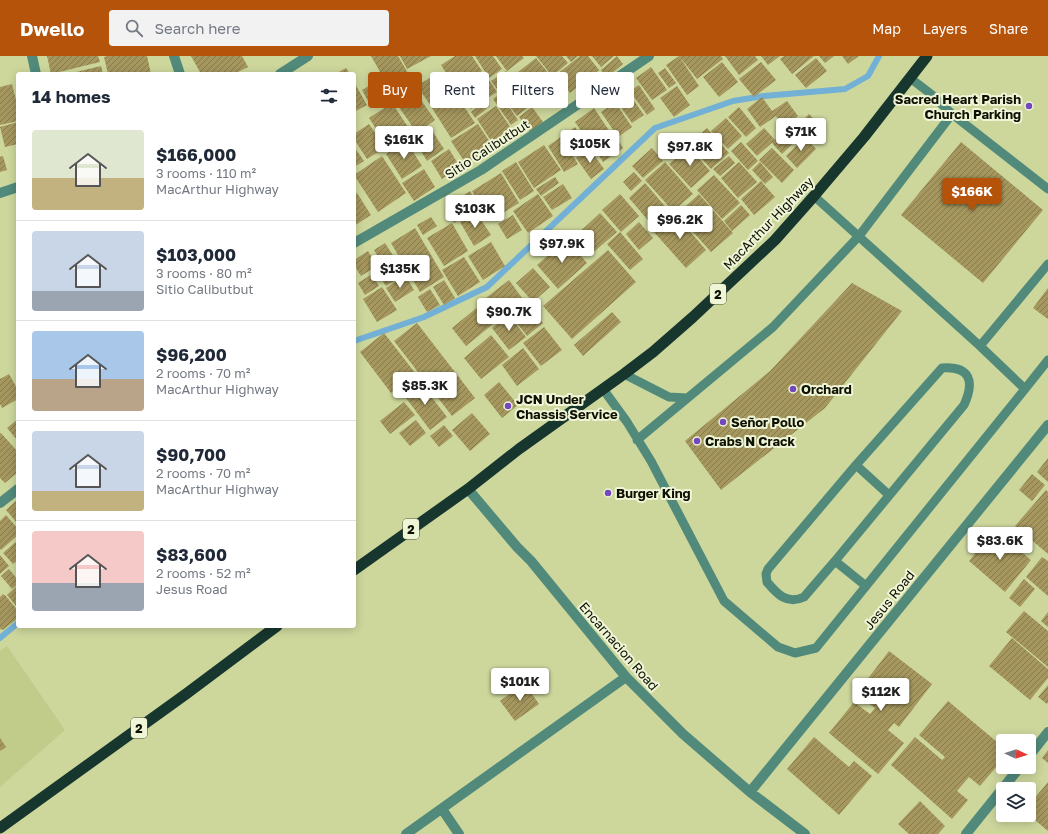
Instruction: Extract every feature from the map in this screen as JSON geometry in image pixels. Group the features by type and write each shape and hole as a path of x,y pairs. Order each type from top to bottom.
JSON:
{"highway":[{"name":"MacArthur Highway","path":"356,569 468,489 602,388 624,374 653,352 693,317 775,240 864,137 927,56"},
{"name":"2","path":"0,828 274,628"}],"street":[{"path":"32,56 36,72"},
{"path":"174,56 179,72"},
{"path":"283,72 308,56"},
{"name":"Sitio Calibutbut","path":"356,242 481,170 649,56"},
{"path":"0,193 16,188"},
{"name":"Jesus Road","path":"750,792 1048,425"},
{"name":"Encarnacion Road","path":"468,489 626,677 683,734 750,792 805,834"},
{"path":"0,503 16,491"},
{"path":"406,834 626,677"},
{"path":"1036,747 1048,732"},
{"path":"966,834 1014,774"},
{"path":"442,809 459,834"}],"lane":[{"path":"910,78 931,94 952,114 1048,189"},
{"path":"637,440 773,328 859,236 952,114"},
{"path":"814,196 980,346 1025,389"},
{"path":"980,346 1048,264"},
{"path":"602,388 627,422 651,461 724,601 778,647 795,653 816,648 1048,360"},
{"path":"942,368 960,370 968,376 970,386 964,405 889,495 804,597 797,600 787,599 780,596 767,582 766,574 768,569 856,465 942,368"},
{"path":"624,374 669,397 687,398"},
{"path":"856,465 889,495"},
{"path":"835,561 866,586"}],"shaded area":[{"path":"7,646 65,730 0,787 0,651"}],"building":[{"path":"47,56 98,56 100,62 59,72 51,72"},
{"path":"147,56 151,72 108,72 104,57"},
{"path":"191,56 242,56 248,67 238,72 200,72"},
{"path":"371,56 398,56 407,72 380,72"},
{"path":"400,56 431,56 407,69"},
{"path":"455,56 472,56 482,71 446,72 441,65"},
{"path":"475,56 493,56 502,69 489,78 489,72 485,72"},
{"path":"496,56 522,56 524,58 507,71"},
{"path":"536,56 562,56 568,63 557,72 549,72"},
{"path":"566,56 578,56 571,62"},
{"path":"580,56 588,56 599,70 596,72 576,72 576,88 570,93 568,90 568,72 560,72"},
{"path":"592,56 614,56 601,67"},
{"path":"617,56 623,64 613,72 603,72 601,70"},
{"path":"679,56 721,56 723,59 697,79"},
{"path":"679,56 699,86 687,95 666,65"},
{"path":"725,56 755,56 758,60 739,75"},
{"path":"761,56 780,56 768,65"},
{"path":"784,56 814,56 792,74 780,59"},
{"path":"819,56 834,56 825,63"},
{"path":"842,56 859,56 848,64"},
{"path":"536,58 547,72 518,72"},
{"path":"816,58 827,71 806,88 795,75"},
{"path":"722,62 738,82 719,97 703,77"},
{"path":"761,62 776,80 754,97 739,79"},
{"path":"101,66 102,72 76,72"},
{"path":"651,67 667,90 652,100 636,78"},
{"path":"346,68 349,72 339,72"},
{"path":"665,68 676,83 669,88 658,73"},
{"path":"497,77 497,89 491,81"},
{"path":"430,78 430,105 422,93 422,83"},
{"path":"489,80 497,92 489,97"},
{"path":"12,84 16,100 16,121 0,125 0,87"},
{"path":"639,85 655,109 647,115 634,97 634,88"},
{"path":"356,86 367,105 356,111"},
{"path":"368,86 368,101 362,90"},
{"path":"677,86 690,105 674,117 660,98"},
{"path":"497,96 497,105 493,99"},
{"path":"762,97 772,111 787,101 798,116 784,127 776,116 760,127 747,109"},
{"path":"422,101 435,120 417,133 400,108 422,108"},
{"path":"634,101 644,115 632,123 621,108 634,108"},
{"path":"496,106 513,131 493,144 477,119"},
{"path":"739,107 756,128 746,137 728,117"},
{"path":"384,108 395,108 412,133 389,148 369,118"},
{"path":"432,108 465,108 475,123 451,138"},
{"path":"476,108 488,108 475,118 471,112"},
{"path":"499,108 510,108 518,120 511,125"},
{"path":"511,108 527,108 517,116"},
{"path":"533,108 543,122 530,132 519,117"},
{"path":"594,108 612,135 593,148 575,122"},
{"path":"607,108 619,108 632,127 618,137 601,112"},
{"path":"809,114 826,131 816,141 799,124"},
{"path":"726,118 742,136 728,149 711,131"},
{"path":"16,123 16,144 5,147 0,127"},
{"path":"369,124 385,148 367,159 356,142 356,133"},
{"path":"478,124 493,147 466,164 451,141"},
{"path":"791,124 802,135 782,154 772,143"},
{"path":"575,127 587,145 575,154 563,136"},
{"path":"707,128 729,153 711,169 689,144"},
{"path":"764,128 775,140 757,156 746,144"},
{"path":"431,129 444,149 427,161 414,140"},
{"path":"615,135 623,148 603,162 595,149"},
{"path":"561,137 578,164 564,172 548,146"},
{"path":"805,137 816,149 797,168 786,156"},
{"path":"406,141 422,166 402,179 386,154"},
{"path":"741,142 758,161 748,170 731,151"},
{"path":"961,142 1043,210 983,283 901,215"},
{"path":"544,145 561,170 534,188 518,162"},
{"path":"689,147 710,171 691,188 669,164"},
{"path":"589,148 604,169 591,179 576,158"},
{"path":"652,148 663,161 643,178 632,166"},
{"path":"772,148 794,170 782,183 759,160"},
{"path":"356,149 364,161 356,166"},
{"path":"449,149 460,167 442,179 431,161"},
{"path":"3,156 7,170 0,172 0,157"},
{"path":"382,156 406,193 378,212 356,178 356,174"},
{"path":"729,156 735,163 720,176 713,169"},
{"path":"516,162 534,191 520,200 502,171"},
{"path":"665,162 693,194 673,211 645,180"},
{"path":"739,162 757,182 738,198 721,178"},
{"path":"760,162 773,177 765,184 752,170"},
{"path":"424,169 435,187 414,201 402,183"},
{"path":"634,172 642,181 631,191 623,182"},
{"path":"501,173 519,203 490,221 472,191"},
{"path":"714,175 740,203 722,219 697,190"},
{"path":"555,177 559,183 541,196 536,189"},
{"path":"761,181 775,197 754,215 741,199"},
{"path":"645,183 669,211 652,225 629,198"},
{"path":"563,184 572,198 552,210 543,197"},
{"path":"470,191 480,207 454,223 445,207"},
{"path":"357,193 371,215 356,225"},
{"path":"538,194 553,216 528,233 513,211"},
{"path":"620,194 639,216 621,232 602,210"},
{"path":"699,194 733,233 711,252 677,214"},
{"path":"741,205 750,215 732,231 724,221"},
{"path":"476,212 491,235 474,246 460,222"},
{"path":"600,213 617,232 589,256 573,238"},
{"path":"674,213 706,250 686,268 653,231"},
{"path":"513,215 522,230 507,239 498,224"},
{"path":"431,217 437,226 423,235 417,225"},
{"path":"639,222 653,238 639,250 626,234"},
{"path":"452,223 468,251 444,266 427,238"},
{"path":"415,228 444,277 420,292 391,243"},
{"path":"620,232 643,259 630,270 607,244"},
{"path":"567,239 587,263 558,289 537,265"},
{"path":"491,242 505,266 483,280 468,256"},
{"path":"385,243 405,274 386,286 375,270 383,265 374,250"},
{"path":"608,250 636,282 572,339 543,306"},
{"path":"368,251 377,266 361,276 356,268 356,259"},
{"path":"464,257 480,282 458,296 442,270"},
{"path":"533,268 550,287 533,302 516,283"},
{"path":"372,274 379,286 365,295 358,283"},
{"path":"405,275 414,290 395,302 386,288"},
{"path":"444,280 455,298 444,305 433,287"},
{"path":"509,280 522,298 496,318 482,301"},
{"name":"Orchard","path":"852,283 902,311 825,408 721,490 685,441 770,371"},
{"path":"382,287 397,310 377,322 363,299"},
{"path":"1048,288 1048,319 1033,308"},
{"path":"430,289 440,305 427,312 418,297"},
{"path":"525,300 543,323 527,336 509,313"},
{"path":"479,306 493,324 466,346 452,328"},
{"path":"612,312 621,322 583,356 574,345"},
{"path":"509,315 526,337 509,350 492,328"},
{"path":"417,323 475,398 452,416 394,341"},
{"path":"544,327 562,350 541,366 523,343"},
{"path":"384,333 416,374 391,393 360,352"},
{"path":"491,335 509,357 481,379 464,358"},
{"path":"523,348 539,369 517,386 502,365"},
{"path":"9,374 16,386 16,400 2,408 0,404 0,379"},
{"path":"419,381 447,417 430,430 403,394"},
{"path":"499,382 518,405 502,418 484,395"},
{"path":"404,402 415,415 390,434 380,421"},
{"path":"472,413 490,434 470,451 452,430"},
{"path":"416,420 426,433 410,446 399,433"},
{"path":"16,421 16,439 7,428"},
{"path":"444,425 453,436 439,447 430,436"},
{"path":"1,433 16,450 16,474 5,483 0,478"},
{"path":"1048,458 1048,482 1037,472"},
{"path":"1032,474 1045,485 1032,501 1019,490"},
{"path":"1046,490 1048,492 1048,554 1015,526"},
{"path":"16,501 16,522 6,510"},
{"path":"6,515 16,527 16,537 1,550 0,549 0,521"},
{"path":"995,530 1031,560 1005,592 969,561"},
{"path":"16,542 16,562 13,564 3,553"},
{"path":"0,555 9,566 0,574"},
{"path":"1042,557 1048,561 1048,596 1026,577"},
{"path":"9,569 16,578 16,586 12,589 1,576"},
{"path":"1024,579 1035,589 1020,607 1009,598"},
{"path":"16,587 16,606 7,595"},
{"path":"3,594 5,595 16,609 16,620 3,630 0,628 0,597"},
{"path":"1024,611 1048,631 1048,667 1006,632"},
{"path":"1048,612 1048,627 1041,621"},
{"path":"1012,638 1048,669 1048,678 1030,700 989,666"},
{"path":"889,651 932,684 899,727 894,723 888,730 904,743 878,774 829,733 854,702 870,714 875,708 856,694"},
{"path":"524,683 539,704 515,721 500,701"},
{"path":"1048,685 1048,702 1047,704 1038,697"},
{"path":"948,701 996,741 996,767 980,786 969,777 957,791 968,800 952,819 891,765 915,737 942,760 945,757 919,735"},
{"path":"814,737 849,767 854,761 872,776 839,815 787,769"},
{"path":"0,738 6,747 0,751"},
{"path":"1048,750 1048,763 1042,758"},
{"path":"1048,782 1048,831 1036,821 1036,797"},
{"path":"920,801 945,826 938,834 909,834 898,824"}],"waterway":[{"path":"356,340 424,317 487,287 655,128 733,101 764,96 845,89 868,76 879,56"},
{"path":"0,638 16,625"}],"place":[{"name":"Sacred Heart Parish Church Parking","path":"1029,106"},
{"name":"Orchard","path":"793,389"},
{"name":"JCN Under Chassis Service","path":"508,406"},
{"name":"Señor Pollo","path":"723,422"},
{"name":"Crabs N Crack","path":"697,441"},
{"name":"Burger King","path":"608,493"}]}
